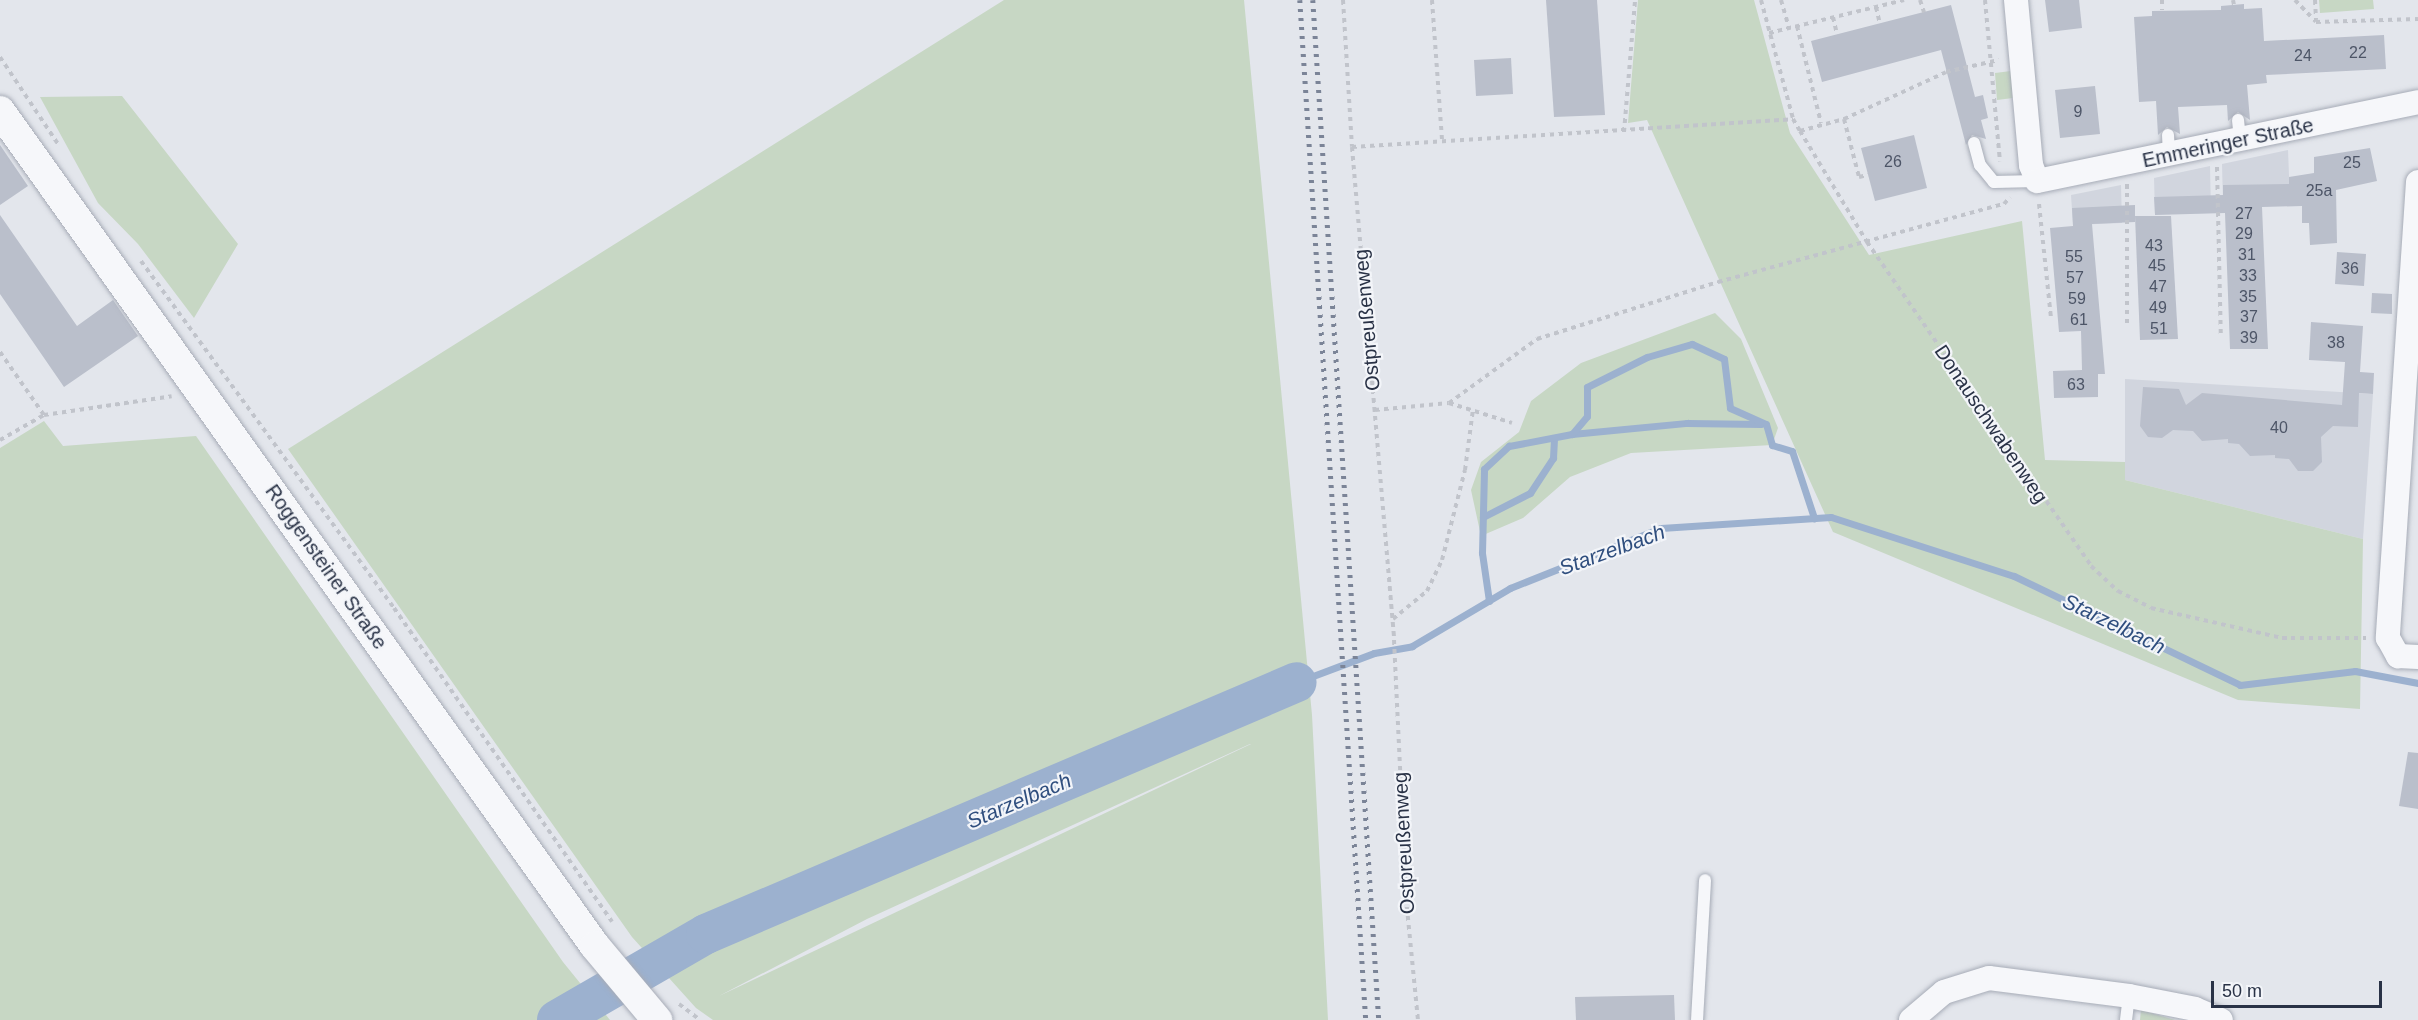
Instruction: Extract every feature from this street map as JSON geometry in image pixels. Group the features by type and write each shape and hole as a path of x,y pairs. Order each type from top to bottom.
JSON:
{"street":[{"path":"2016,0 2031,165 2029,182"},
{"name":"Emmeringer Straße","path":"2029,182 2127,164 2169,145 2216,145 2239,130 2418,102"},
{"name":"Roggensteiner Straße","path":"1,115 194,381 659,1011"},
{"path":"2418,182 2388,638 2398,656 2418,657"},
{"path":"1911,1020 1928,1011 1944,992 1989,978 2129,996 2195,1009 2221,1020"}],"lane":[{"path":"1974,142 1987,176 2002,184 2029,182"},
{"path":"1697,1020 1705,880"},
{"path":"2127,1020 2129,996"}],"path":[{"name":"Ostpreußenweg","path":"1344,0 1352,147 1394,640 1406,898 1418,1020"},
{"path":"1432,0 1442,141"},
{"path":"1624,132 1635,0"},
{"name":"Donauschwabenweg","path":"1761,0 1793,119 1867,242 2042,499 2091,566 2118,591 2151,608 2282,638 2388,638"},
{"path":"1781,0 1789,28"},
{"path":"1769,33 1904,0"},
{"path":"1920,0 1924,12"},
{"path":"1985,0 2004,204"},
{"path":"2162,0 2162,10"},
{"path":"2295,0 2316,22 2418,19"},
{"path":"2315,0 2316,22"},
{"path":"1876,7 1880,24"},
{"path":"1833,17 1837,35"},
{"path":"1797,26 1821,123"},
{"path":"0,57 61,149"},
{"path":"1800,131 1821,123 1844,119 1946,72 1989,61 2021,57"},
{"path":"1352,147 1624,132 1793,119"},
{"path":"1844,119 1859,177 1868,175"},
{"path":"2216,145 2221,337"},
{"path":"2127,164 2127,328"},
{"path":"1449,403 1537,339 1718,282 2004,204 2029,182"},
{"path":"2029,182 2051,320"},
{"path":"139,259 153,272 394,608 605,936"},
{"path":"0,352 44,415"},
{"path":"0,441 44,415 168,399 194,381"},
{"path":"1375,410 1449,403 1512,423"},
{"path":"1392,620 1427,591 1442,560 1465,470 1473,409"},
{"path":"659,1011 700,1020"}],"shaded area":[{"path":"2288,150 2290,201 2223,202 2222,164"},
{"path":"2210,166 2211,213 2155,214 2154,178"},
{"path":"2121,185 2122,223 2073,225 2071,195"},
{"path":"2125,379 2373,394 2363,539 2125,480"}],"green space":[{"path":"1004,0 1244,0 1312,715 1328,1020 713,1020 696,1008 632,937 288,449","holes":["1251,744 719,996 867,919"]},
{"path":"1638,0 1754,0 1790,133 1869,255 2022,221 2045,460 2125,462 2125,480 2363,539 2360,709 2238,700 1833,532 1647,120 1628,123"},
{"path":"2319,0 2373,0 2374,9 2320,13"},
{"path":"2011,71 2013,98 1997,100 1995,73"},
{"path":"122,96 238,244 194,318 138,244 98,203 40,97"},
{"path":"1715,313 1741,339 1778,428 1772,445 1631,453 1570,477 1523,518 1481,536 1471,490 1481,462 1519,432 1531,401 1581,363"},
{"path":"44,421 63,446 196,436 563,962 610,1020 0,1020 0,448"},
{"path":"2141,1010 2175,1020 2140,1020"}],"building":[{"path":"1546,0 1597,0 1605,115 1554,117"},
{"path":"2045,0 2079,0 2082,28 2049,32"},
{"path":"2244,4 2244,9 2262,8 2264,41 2384,35 2386,69 2266,75 2267,83 2247,85 2250,120 2238,112 2228,121 2227,105 2178,107 2180,134 2167,127 2158,135 2156,101 2139,102 2134,17 2152,16 2152,11 2221,10 2221,6"},
{"path":"1951,5 1975,97 1983,95 1988,118 1981,120 1986,139 1972,135 1966,145 1941,50 1822,82 1811,41"},
{"path":"1511,58 1513,94 1476,96 1474,60"},
{"path":"2095,86 2100,134 2060,138 2055,90"},
{"path":"1914,135 1927,188 1875,201 1861,148"},
{"path":"0,145 28,186 0,205"},
{"path":"2370,148 2377,181 2336,190 2337,243 2310,245 2309,223 2302,223 2302,206 2262,207 2268,349 2230,349 2225,213 2155,215 2154,197 2223,195 2223,185 2289,184 2289,177 2314,173 2314,157"},
{"path":"2135,205 2135,222 2092,224 2105,374 2098,374 2098,397 2054,398 2053,371 2082,370 2081,331 2059,332 2050,228 2073,226 2072,208"},
{"path":"0,215 77,326 113,300 138,336 64,387 0,294"},
{"path":"2135,216 2171,216 2178,339 2140,340"},
{"path":"2337,252 2366,254 2364,286 2335,284"},
{"path":"2372,293 2392,294 2392,314 2371,313"},
{"path":"2311,322 2363,326 2360,372 2374,373 2373,394 2359,393 2358,427 2333,426 2321,437 2322,462 2313,471 2298,471 2289,459 2275,458 2275,455 2250,456 2239,444 2228,443 2228,439 2202,441 2193,431 2173,430 2162,438 2148,437 2140,426 2143,387 2179,389 2186,405 2202,393 2342,405 2345,362 2309,360"},
{"path":"2408,752 2418,753 2418,809 2399,806"},
{"path":"1674,995 1675,1020 1576,1020 1575,997"}],"waterway":[{"name":"Starzelbach","path":"1489,601 1482,553 1484,469 1509,446 1572,434 1587,416 1587,387 1647,357 1692,344 1724,359 1730,408 1766,424 1772,445 1792,451 1814,518"},
{"name":"Starzelbach","path":"1572,434 1687,423 1761,424"},
{"name":"Starzelbach","path":"1483,517 1530,493 1553,458 1554,440"},
{"name":"Starzelbach","path":"1297,682 1374,653 1412,646 1510,588 1661,528 1831,517 2014,576 2240,685 2355,671 2418,683"},
{"name":"Starzelbach","path":"557,1020 706,934 1297,682"}],"railway":[{"path":"1300,0 1366,1020"},
{"path":"1313,0 1379,1020"}]}
